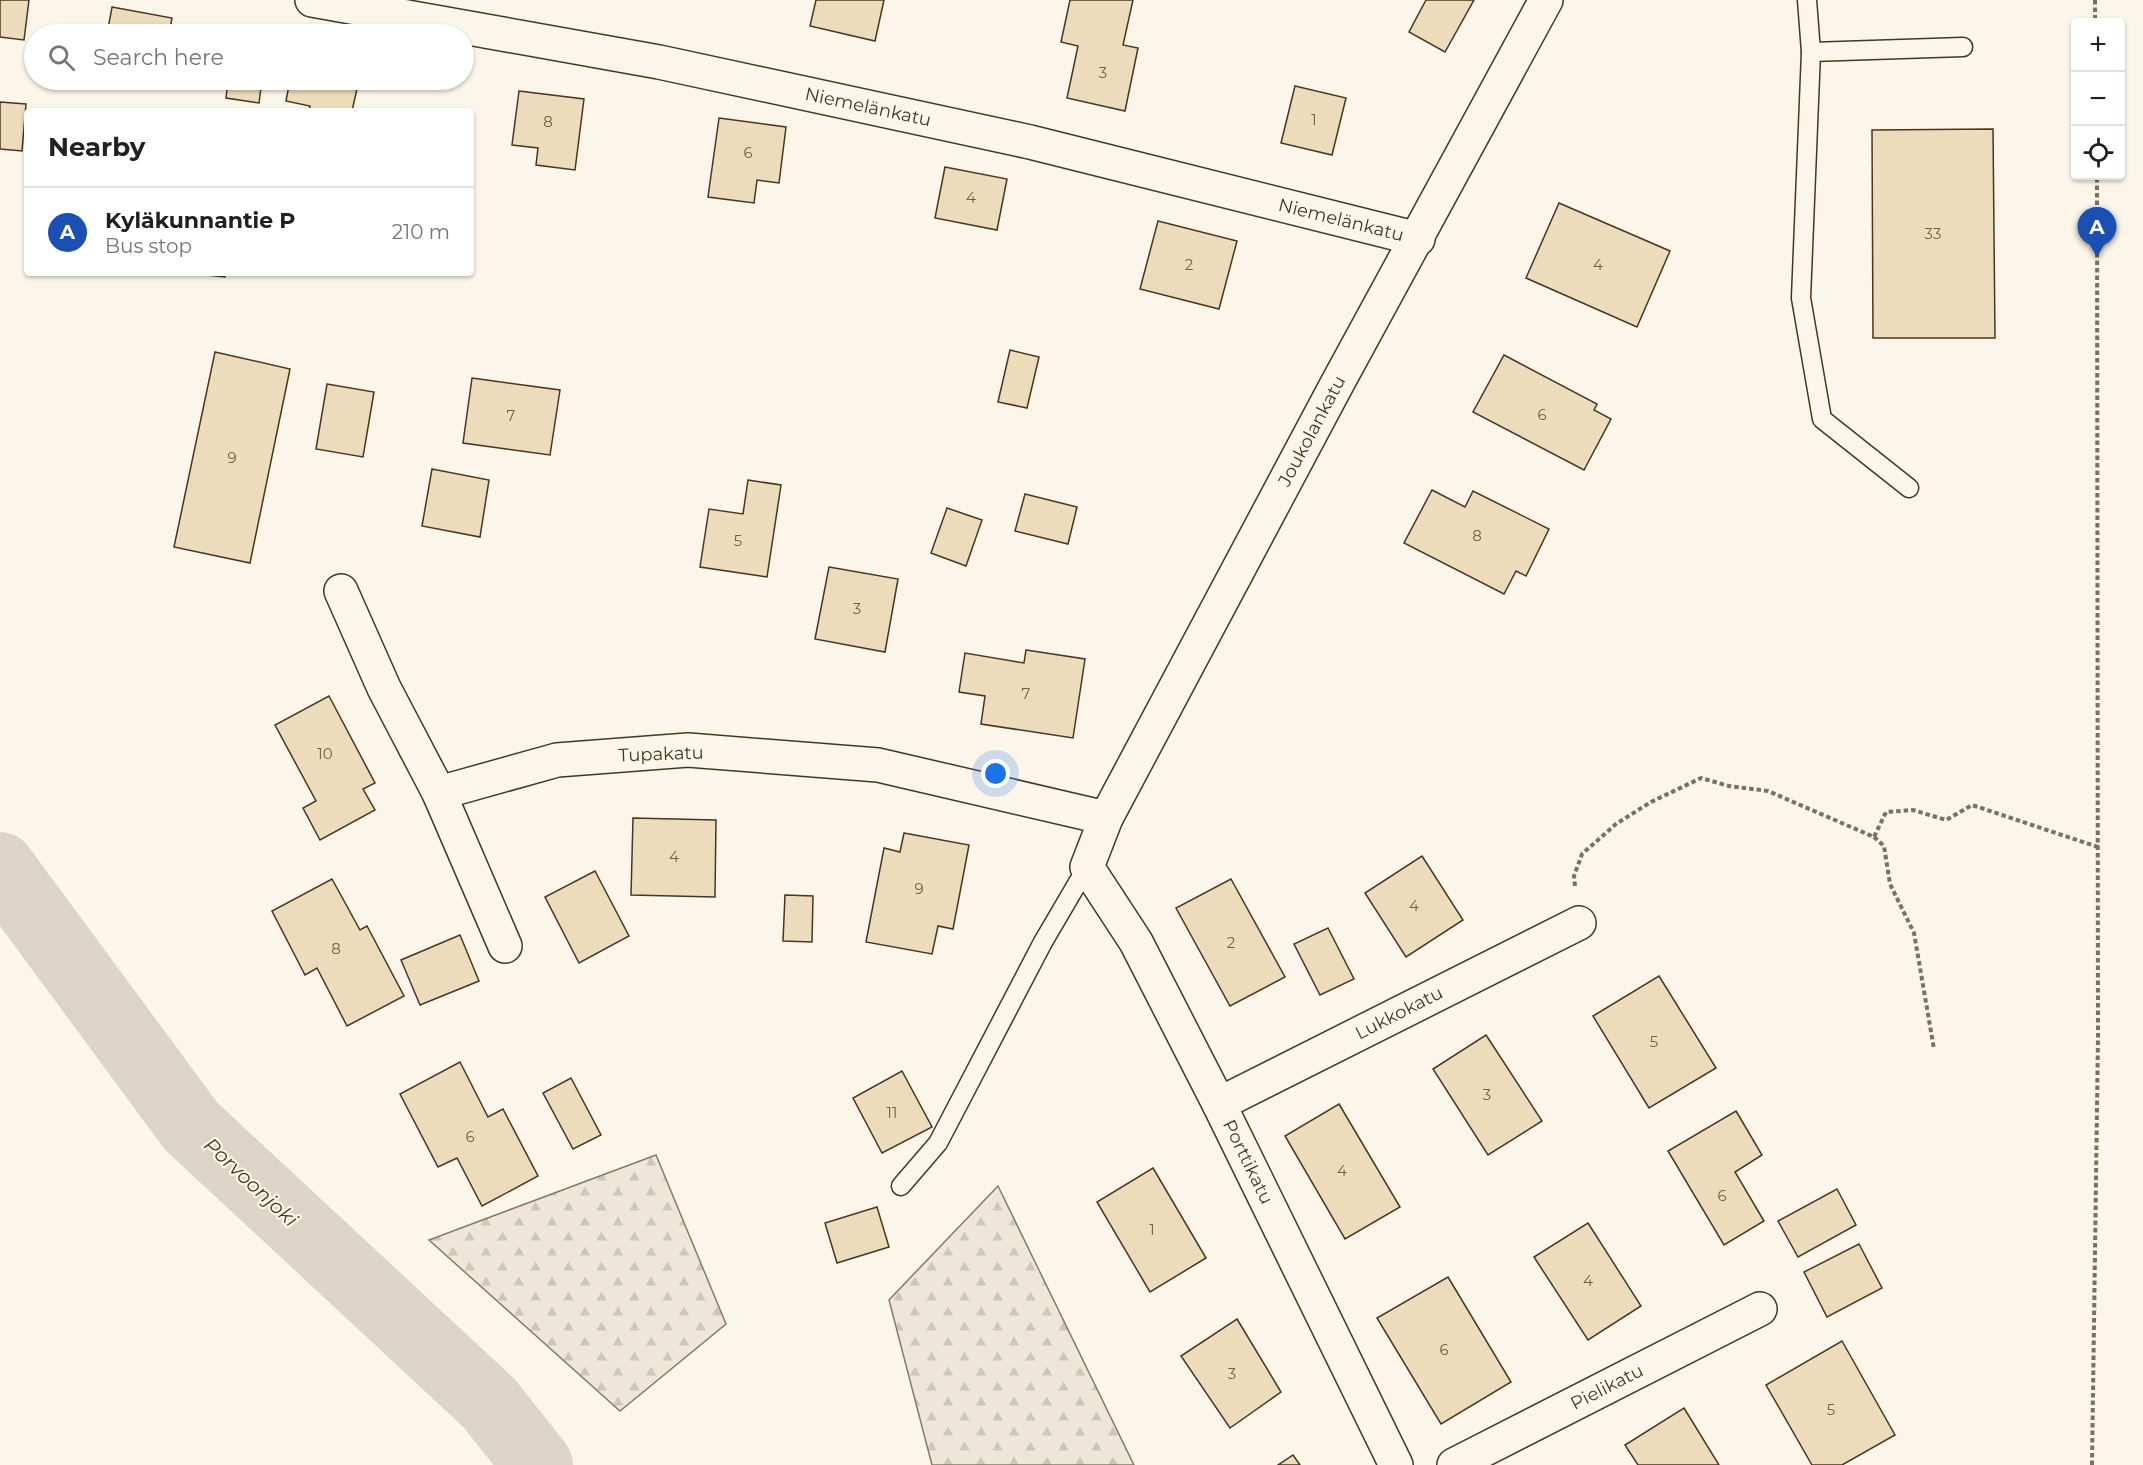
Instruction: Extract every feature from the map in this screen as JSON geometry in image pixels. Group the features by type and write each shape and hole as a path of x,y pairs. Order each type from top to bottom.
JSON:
{"street":[{"name":"Niemelänkatu","path":"312,0 445,24"},
{"name":"Joukolankatu","path":"1087,867 1106,818 1337,384 1418,239 1546,0"},
{"name":"Niemelänkatu","path":"474,29 682,67 1030,142 1418,239"},
{"path":"341,591 384,688 439,793 505,946"},
{"name":"Tupakatu","path":"439,793 557,760 688,750 878,765 1106,818"},
{"name":"Porttikatu","path":"1087,867 1136,942 1219,1104 1396,1465"},
{"name":"Lukkokatu","path":"1219,1104 1579,923"},
{"name":"Pielikatu","path":"1454,1465 1760,1309"}],"lane":[{"path":"1807,0 1811,52 1801,298 1822,419 1909,488"},
{"path":"1811,52 1963,48"},
{"path":"901,1186 938,1143 1043,942 1087,867"}],"path":[{"path":"2095,0 2095,18"},
{"path":"2092,1465 2098,846 2097,180"},
{"path":"1579,923 1574,876 1582,854 1616,824 1651,802 1701,778 1729,786 1768,791 1874,837 1884,846 1890,884 1914,933 1934,1049"},
{"path":"1874,837 1886,812 1913,810 1946,820 1972,805 2098,846"}],"green space":[{"path":"656,1155 726,1324 620,1411 429,1240"},
{"path":"998,1186 1134,1465 932,1465 889,1300"}],"building":[{"path":"0,0 29,0 26,24 24,24 24,40 0,37"},
{"path":"816,0 884,0 875,41 810,26"},
{"path":"1070,0 1133,0 1123,45 1138,48 1125,111 1067,98 1078,46 1061,42"},
{"path":"1426,0 1474,0 1445,52 1409,32"},
{"path":"112,7 172,18 171,24 109,24"},
{"path":"1295,86 1346,98 1332,155 1281,143"},
{"path":"227,90 261,90 259,103 226,98"},
{"path":"288,90 357,90 353,108 310,108 310,106 286,101"},
{"path":"519,91 584,99 575,170 536,165 538,148 512,145"},
{"path":"0,102 26,104 22,151 0,149"},
{"path":"719,118 786,127 779,183 757,180 754,203 708,197"},
{"path":"1993,129 1995,338 1873,338 1872,130"},
{"path":"945,167 1007,179 997,230 935,218"},
{"path":"1559,203 1670,251 1637,327 1526,278"},
{"path":"1158,221 1237,241 1219,309 1140,289"},
{"path":"1010,350 1039,357 1027,408 998,402"},
{"path":"215,352 290,369 250,563 174,547"},
{"path":"1504,355 1597,404 1594,410 1611,419 1584,470 1473,412"},
{"path":"472,378 560,390 550,455 463,443"},
{"path":"327,384 374,392 363,457 316,449"},
{"path":"432,469 489,480 480,537 422,526"},
{"path":"748,480 781,485 767,577 700,567 709,509 743,514"},
{"path":"1432,490 1465,507 1473,491 1549,529 1526,576 1516,571 1504,594 1404,543"},
{"path":"1025,494 1077,507 1068,544 1015,531"},
{"path":"947,508 982,520 966,566 931,553"},
{"path":"829,567 898,579 885,652 815,639"},
{"path":"1026,650 1085,659 1073,738 981,724 985,696 959,692 965,653 1024,663"},
{"path":"329,696 375,783 363,789 375,810 320,840 303,808 316,801 275,725"},
{"path":"633,818 716,820 715,897 631,895"},
{"path":"904,833 969,845 953,929 938,926 932,954 866,942 884,848 900,852"},
{"path":"1422,856 1463,920 1406,957 1365,893"},
{"path":"595,871 629,936 579,963 545,897"},
{"path":"332,879 360,930 367,926 404,996 347,1026 317,968 305,975 272,911"},
{"path":"1231,879 1285,977 1230,1006 1176,908"},
{"path":"785,895 813,896 812,942 783,941"},
{"path":"1328,928 1354,979 1320,995 1294,944"},
{"path":"460,935 479,981 420,1005 401,960"},
{"path":"1659,976 1716,1068 1649,1108 1593,1016"},
{"path":"1486,1035 1542,1121 1488,1155 1433,1069"},
{"path":"460,1062 488,1117 503,1109 538,1176 482,1206 457,1158 438,1167 400,1094"},
{"path":"902,1071 932,1127 882,1153 853,1098"},
{"path":"571,1078 601,1135 573,1149 543,1093"},
{"path":"1339,1104 1400,1207 1345,1239 1285,1136"},
{"path":"1736,1111 1762,1155 1735,1172 1764,1221 1724,1245 1668,1151"},
{"path":"1153,1168 1206,1258 1150,1292 1097,1202"},
{"path":"1837,1189 1856,1225 1798,1257 1778,1221"},
{"path":"877,1207 889,1247 837,1263 825,1223"},
{"path":"1588,1223 1641,1306 1588,1340 1534,1257"},
{"path":"1859,1244 1882,1288 1827,1317 1804,1272"},
{"path":"1448,1277 1511,1382 1441,1424 1377,1318"},
{"path":"1237,1319 1281,1392 1230,1428 1181,1356"},
{"path":"1842,1341 1895,1435 1842,1465 1812,1465 1766,1385"},
{"path":"1684,1408 1719,1465 1638,1465 1625,1445"},
{"path":"1293,1455 1300,1465 1278,1465"}],"waterway":[{"name":"Porvoonjoki","path":"0,867 191,1126 489,1403 538,1465"}],"place":[{"name":"Kyläkunnantie P","path":"2097,257"}]}
